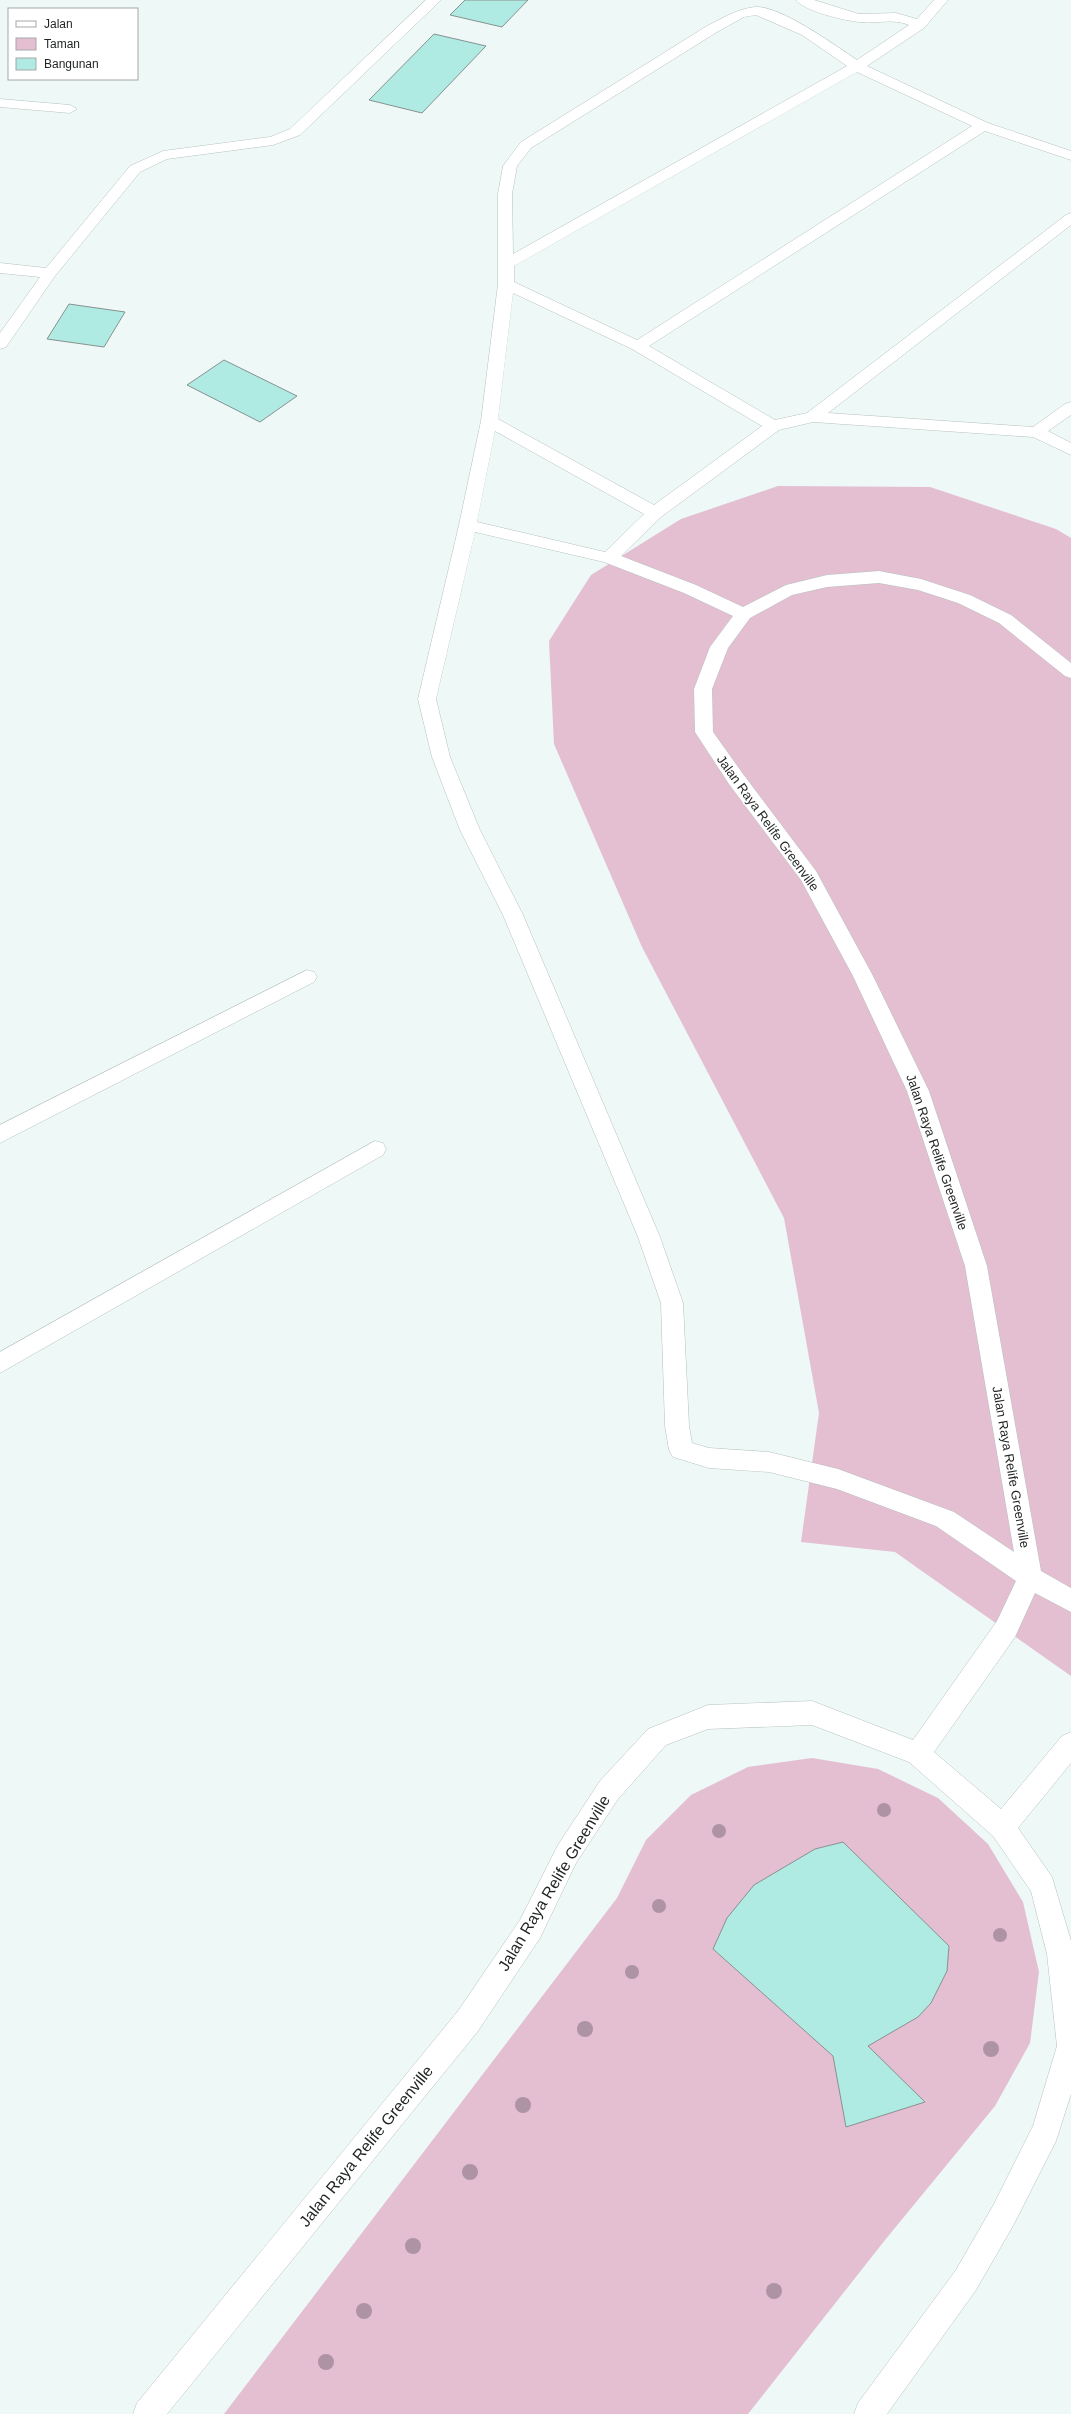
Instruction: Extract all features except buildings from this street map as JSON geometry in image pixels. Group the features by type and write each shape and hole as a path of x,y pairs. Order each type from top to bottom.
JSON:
{"street":[{"path":"0,344 50,274 116,190 135,169 163,155 273,141 296,132 434,0"},
{"path":"803,0 847,16 861,18 890,16 908,18 919,25"},
{"path":"506,264 875,56 919,25 941,0"},
{"path":"1071,156 983,126 856,66 806,32 778,18 757,11 740,14 712,29 526,145 510,166 505,194 506,284 489,421 468,525 427,699 441,757 470,830 513,915 652,1244 672,1303 677,1385 676,1426 681,1450 709,1458 770,1462 845,1482 945,1519 1030,1577 1071,1601"},
{"path":"0,103 70,109"},
{"path":"638,346 983,126"},
{"path":"813,417 1071,218"},
{"path":"0,268 50,274"},
{"path":"506,284 638,346 773,426"},
{"path":"1037,432 1071,407"},
{"path":"609,558 655,513 773,426 813,417 1037,432 1071,450"},
{"path":"489,421 655,513"},
{"path":"468,525 609,558 690,589 744,614 786,591 827,581 879,577 921,585 964,599 1005,619 1071,672"},
{"name":"Jalan Raya Relife Greenville","path":"744,614 719,647 703,689 704,732 736,779 809,876 863,976 918,1091 976,1266 1030,1577"},
{"path":"0,1135 307,977"},
{"path":"0,1363 375,1149"},
{"path":"918,1754 1006,1629 1030,1577"},
{"name":"Jalan Raya Relife Greenville","path":"148,2414 468,2021 530,1929 567,1854 609,1790 657,1737 708,1717 812,1713 918,1754 1002,1827 1043,1886 1061,1954 1071,2046 1046,2131 1004,2214 966,2280 870,2414"},
{"path":"1002,1827 1071,1744"}],"green space":[{"path":"778,486 930,487 1056,529 1071,538 1071,1676 895,1552 801,1542 819,1413 784,1218 642,947 554,744 549,641 591,575 681,519"},
{"path":"812,1758 878,1769 938,1798 988,1844 1023,1902 1039,1972 1030,2043 995,2106 885,2240 748,2414 224,2414 617,1898 646,1840 691,1795 748,1767"}]}
